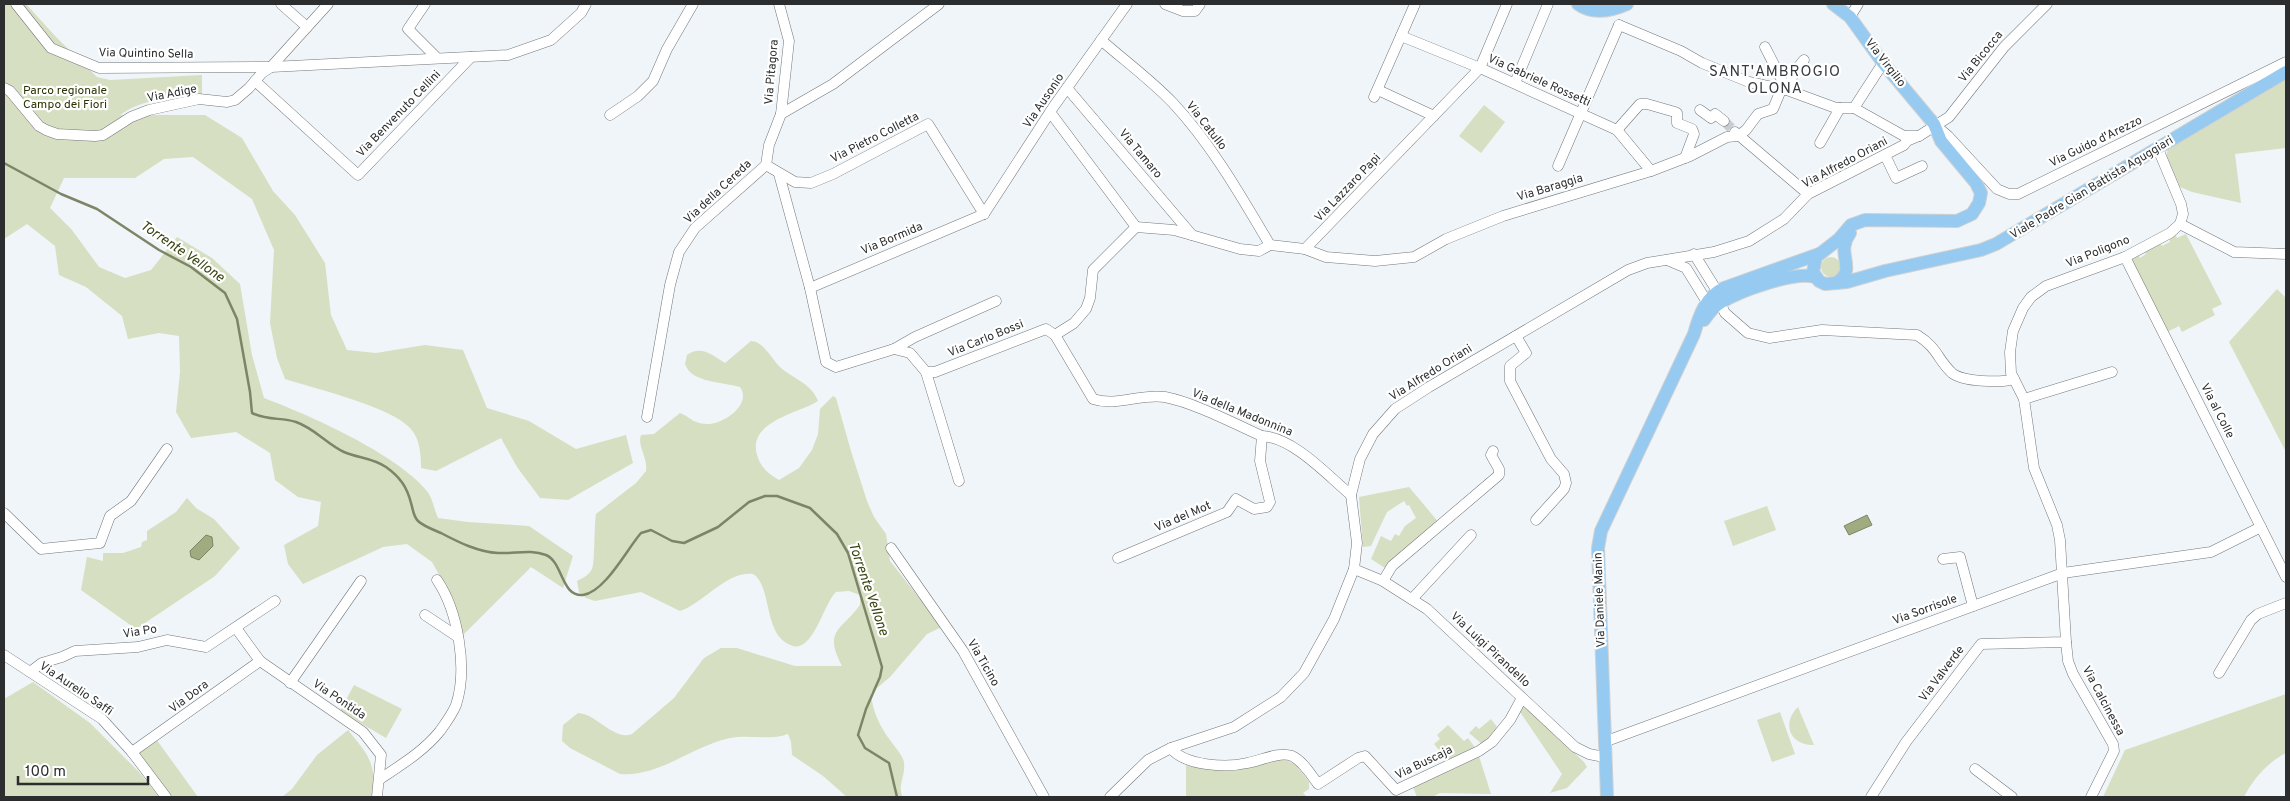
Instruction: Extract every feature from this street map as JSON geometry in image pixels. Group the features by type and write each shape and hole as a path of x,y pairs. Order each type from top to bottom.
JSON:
{"main road":[{"path":"1578,4 1588,10 1602,11 1620,5"},
{"name":"Via Virgilio","path":"1834,4 1850,18 1883,63 1934,124"},
{"name":"Viale Padre Gian Battista Aguggiari","path":"1815,277 1824,284 1860,280 1885,271 1981,250 1996,244 2286,72"},
{"path":"1815,277 1813,262 1821,252 1855,223 1865,220 1952,223 1966,218 1976,209 1980,197 1980,188 1941,140 1934,124"},
{"path":"1836,283 1841,280 1847,270 1844,258 1844,244 1849,233 1872,221"},
{"name":"Viale Padre Gian Battista Aguggiari","path":"1821,252 1834,251 1856,269 1885,271"},
{"name":"Via Daniele Manin","path":"1606,797 1598,548 1601,531 1694,334 1711,310 1715,298 1821,252"},
{"name":"Via Daniele Manin","path":"1715,298 1790,277 1805,275 1815,277"}],"street":[{"name":"Via Quintino Sella","path":"16,4 51,48 99,68 271,67"},
{"path":"281,4 307,27"},
{"name":"Via Adige","path":"4,88 10,91 39,126 46,130 57,134 103,135 131,117 156,108 199,99 227,102 241,96 271,67 328,4"},
{"path":"425,4 408,29 437,58"},
{"name":"Via Benvenuto Cellini","path":"271,67 508,55 551,40 581,14 586,4"},
{"path":"610,115 638,96 653,81 667,49 693,4"},
{"name":"Via Pitagora","path":"779,4 789,41 781,114"},
{"path":"781,114 833,84 939,4"},
{"name":"Via Ausonio","path":"984,214 1050,112 1127,4"},
{"path":"1165,4 1183,11 1195,11 1200,4"},
{"path":"1415,4 1376,94 1434,116"},
{"name":"Via Lazzaro Papi","path":"1306,249 1480,68 1507,4"},
{"path":"1515,83 1548,4"},
{"path":"1850,18 1858,4"},
{"name":"Via Bicocca","path":"1919,136 1934,124 1949,117 2004,47 2047,4"},
{"path":"1558,166 1619,25 1620,5"},
{"path":"1619,25 1681,51 1720,71 1749,82 1788,91 1840,108 1854,108 1904,136 1919,136"},
{"name":"Via Gabriele Rossetti","path":"1401,36 1582,110 1617,130 1651,171"},
{"name":"Via Catullo","path":"1101,40 1172,102 1200,135 1245,202 1270,245"},
{"path":"1765,47 1788,91"},
{"name":"Via Benvenuto Cellini","path":"255,81 358,175 471,57"},
{"path":"1788,91 1791,86 1791,78 1804,60"},
{"name":"Via Guido d'Arezzo","path":"1934,124 1948,136 1997,189 2009,194 2018,194 2286,62"},
{"path":"1854,108 1883,63"},
{"name":"Via Tamaro","path":"1067,88 1193,236"},
{"name":"Via Baraggia","path":"1306,249 1326,257 1375,261 1414,257 1446,239 1503,216 1651,171 1685,158 1736,132 1746,130 1758,114 1773,108 1788,91"},
{"path":"1617,130 1640,104 1647,104 1675,112 1677,113 1677,123 1692,129 1694,134 1685,158"},
{"path":"1820,143 1840,108"},
{"path":"1700,110 1711,118 1715,114 1724,121"},
{"path":"1050,112 1136,227 1174,230 1240,249 1259,251 1270,245 1306,249"},
{"name":"Via della Cereda","path":"647,417 670,285 679,252 695,228 766,166 769,145 781,114"},
{"name":"Via Pietro Colletta","path":"766,166 773,168 779,174 795,182 811,183 833,174 928,124 984,214"},
{"path":"1736,132 1808,194"},
{"name":"Via Alfredo Oriani","path":"1110,797 1148,760 1171,748 1234,728 1290,690 1304,673 1317,652 1346,594 1354,570 1357,543 1351,495 1360,459 1373,434 1395,409 1628,270 1664,259 1714,252 1749,241 1784,219 1808,194 1885,156 1919,136"},
{"path":"2158,149 2181,204 2183,214 2180,224 2234,252 2286,254"},
{"path":"1885,156 1896,178 1922,166"},
{"path":"779,174 810,288 826,362 836,368 894,349 915,337 996,301"},
{"name":"Via Bormida","path":"810,288 984,214"},
{"name":"Via Poligono","path":"2063,573 2057,525 2034,468 2024,399 2010,368 2013,331 2023,308 2031,297 2046,286 2125,257 2170,233 2180,224"},
{"path":"1055,334 1074,323 1086,309 1090,298 1093,270 1136,227"},
{"path":"1694,254 1715,298 1725,314 1748,333 1769,338 1822,330 1917,335 1930,343 1953,374 1976,380 2001,383 2014,379"},
{"name":"Via al Colle","path":"2125,257 2286,577"},
{"path":"1664,259 1686,268 1715,298"},
{"name":"Via Carlo Bossi","path":"926,372 935,372 1046,329 1055,334"},
{"name":"Via della Madonnina","path":"1055,334 1093,399 1112,402 1138,397 1165,397 1202,410 1262,436 1286,442 1351,495"},
{"path":"1516,336 1526,352 1510,366 1510,381 1551,459 1564,474 1566,483 1564,489 1536,520"},
{"path":"894,349 910,353 926,372 959,482"},
{"path":"2024,399 2112,372"},
{"name":"Via del Mot","path":"1118,558 1227,512 1236,498 1254,509 1267,507 1270,502 1260,461 1262,436"},
{"path":"4,513 42,549 100,543 110,516 131,501 168,449"},
{"path":"1383,581 1392,566 1499,475 1500,468 1491,455 1493,451"},
{"name":"Via Sorrisole","path":"1604,742 2063,573 2211,552 2261,528"},
{"path":"1412,599 1471,535"},
{"name":"Via Ticino","path":"891,548 963,651 1044,797"},
{"path":"1943,559 1960,557 1973,606"},
{"name":"Via Luigi Pirandello","path":"1354,570 1383,581 1412,599 1444,624 1575,747 1589,754 1604,757"},
{"path":"2063,573 2066,642"},
{"path":"380,779 411,758 440,732 456,706 461,649 446,594 437,580"},
{"path":"290,682 361,581"},
{"name":"Via Po","path":"30,672 42,663 62,657 75,650 138,647 167,640 206,647 275,600"},
{"path":"2219,673 2251,620 2258,614 2286,603"},
{"path":"425,615 458,637"},
{"name":"Via Pontida","path":"236,628 260,661 363,732 381,755 377,797"},
{"name":"Via Valverde","path":"1875,796 1906,742 1982,644 2066,642"},
{"name":"Via Calcinessa","path":"2066,642 2068,661 2073,674 2113,744 2114,751 2091,797"},
{"name":"Via Aurelio Saffi","path":"4,654 102,718 132,752 166,797"},
{"name":"Via Dora","path":"132,752 260,661"},
{"name":"Via Buscaja","path":"1171,748 1174,753 1198,763 1245,764 1281,755 1289,755 1299,761 1318,784 1358,758 1365,756 1396,790 1479,751 1492,742 1510,720 1522,698"},
{"path":"1975,769 2012,797"}],"green space":[{"name":"Parco regionale Campo dei Fiori","path":"4,4 26,4 56,37 97,77 110,80 202,75 202,94 170,97 149,102 129,109 120,115 205,115 242,138 273,191 295,215 325,263 331,315 347,350 376,353 425,345 463,350 487,408 529,421 576,449 626,435 633,463 568,500 540,498 517,467 501,438 436,471 421,468 420,452 416,437 410,428 400,420 370,405 285,379 277,358 270,323 274,250 252,199 193,157 164,159 135,178 64,178 50,208 72,230 99,267 125,278 151,270 177,237 212,258 240,284 252,355 264,398 304,414 350,436 394,462 412,476 428,493 438,518 529,526 573,556 563,588 531,567 460,638 451,596 432,562 407,544 383,547 303,584 288,564 284,545 318,526 321,502 298,497 275,480 270,453 236,432 191,438 176,412 180,372 179,336 159,333 128,339 122,316 86,287 59,275 55,246 27,224 4,239"},
{"path":"2286,78 2286,148 2235,154 2241,203 2192,192 2180,187 2175,182 2166,157 2168,148"},
{"path":"1484,105 1505,122 1481,153 1459,136"},
{"path":"2175,234 2177,238 2186,234 2222,304 2212,309 2215,315 2182,332 2179,326 2167,332 2129,258 2137,254 2140,258 2146,254 2144,250 2160,242 2162,246 2170,242 2169,238"},
{"path":"1831,257 1838,260 1841,267 1838,274 1831,277 1824,274 1821,267 1824,260"},
{"path":"2277,289 2286,298 2286,452 2229,342"},
{"path":"751,341 759,344 780,367 806,385 818,401 777,420 767,426 760,434 756,443 757,455 763,467 768,473 779,480 799,468 812,450 818,434 820,409 833,396 836,398 867,501 874,517 886,534 890,561 942,627 927,634 890,677 871,693 873,706 880,724 903,759 904,769 901,793 903,797 847,797 823,776 792,755 788,734 773,737 730,738 702,747 649,771 635,774 620,774 570,748 562,741 563,725 578,713 585,714 619,734 632,734 674,698 704,658 721,648 737,648 795,666 842,666 834,645 834,638 841,626 860,605 860,595 849,591 836,592 812,634 800,646 793,646 783,641 776,633 763,589 759,580 753,574 743,574 733,578 680,611 641,592 595,601 586,598 579,592 577,581 589,573 593,565 596,514 636,483 646,471 646,461 640,443 641,435 654,434 680,413 699,423 709,424 729,416 740,406 743,393 740,387 709,381 694,375 685,364 687,355 692,352 702,351 711,354 725,363"},
{"path":"1409,487 1440,524 1385,568 1371,559 1381,536 1391,541 1395,534 1399,536 1405,526 1416,518 1409,505 1407,506 1404,501 1387,512 1371,546 1363,547 1359,497"},
{"path":"187,498 196,508 214,519 240,548 215,576 136,629 81,590 87,557 103,561 103,553 123,553 141,547 142,542 147,540 147,531 176,512"},
{"path":"1767,506 1776,530 1733,546 1724,521"},
{"path":"33,682 90,723 138,771 159,797 4,797 4,699"},
{"path":"354,685 402,709 386,738 340,711"},
{"path":"2286,694 2286,753 2273,761 2262,772 2244,797 2103,797 2125,750"},
{"path":"1523,704 1587,767 1567,788 1550,793 1562,774 1518,709"},
{"path":"1798,707 1814,745 1799,742 1791,732 1790,720"},
{"path":"1780,712 1795,754 1772,762 1757,720"},
{"path":"1491,719 1500,731 1482,744 1469,733 1476,726 1479,729"},
{"path":"1448,725 1464,741 1468,738 1476,749 1450,763 1434,744 1440,739 1437,735"},
{"path":"348,730 370,760 374,785 373,797 282,797 292,789 317,755"},
{"path":"156,739 198,797 172,797 136,752"},
{"path":"1478,753 1491,794 1440,793 1432,797 1417,797 1413,787"},
{"path":"1283,759 1295,764 1309,782 1309,789 1303,793 1307,797 1186,797 1186,765 1210,769 1235,769"}],"shaded area":[{"path":"1867,515 1872,525 1849,535 1844,526"},
{"path":"206,535 212,537 213,546 199,560 191,557 190,551"}],"waterway":[{"name":"Torrente Vellone","path":"4,163 61,194 97,209 159,250 191,267 225,293 237,319 252,413 264,417 296,422 309,428 344,452 386,467 405,487 416,519 429,528 483,551 498,553 534,552 546,555 556,564 570,591 576,594 583,595 599,586 615,569 641,533 651,530 672,541 684,543 718,527 749,502 765,496 777,496 810,508 837,534 848,553 882,667 858,735 865,748 889,763 897,797"}],"tunnel":[{"path":"1724,121 1733,130"}],"district":[{"name":"SANT'AMBROGIO OLONA","path":"1775,80"}]}
